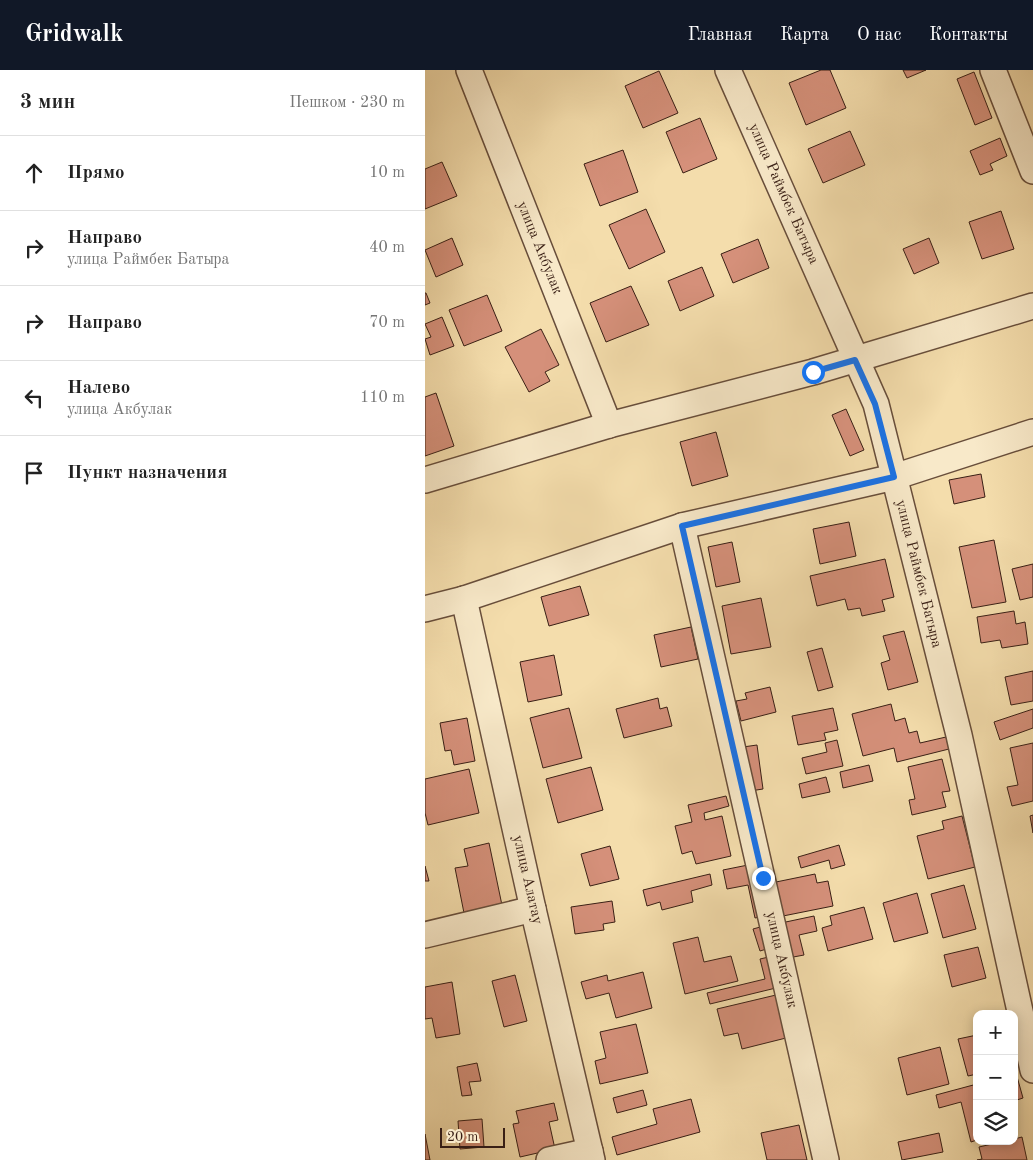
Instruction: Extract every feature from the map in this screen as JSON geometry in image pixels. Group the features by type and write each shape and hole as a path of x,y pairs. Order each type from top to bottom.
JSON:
{"street":[{"name":"улица Акбулак","path":"469,70 609,425"},
{"name":"улица Раймбек Батыра","path":"728,70 875,404 959,735 1033,1070"},
{"path":"993,70 1033,171"},
{"path":"425,480 609,425 855,360 1033,306"},
{"path":"425,609 464,599 682,526 894,477 1033,432"},
{"name":"улица Акбулак","path":"682,526 826,1160"},
{"name":"улица Алатау","path":"464,599 533,909 591,1156"},
{"path":"425,935 533,909"},
{"path":"549,1160 591,1156"}],"building":[{"path":"821,70 830,70 846,108 806,125 789,83"},
{"path":"903,70 926,70 907,78"},
{"path":"659,71 678,113 643,128 625,86"},
{"path":"974,72 992,118 975,125 957,79"},
{"path":"700,118 717,159 683,173 666,132"},
{"path":"850,131 865,165 823,183 808,149"},
{"path":"1000,138 1007,156 990,164 993,170 980,175 970,151"},
{"path":"623,150 638,192 600,206 584,164"},
{"path":"442,162 457,196 425,209 425,169"},
{"path":"646,209 665,252 629,269 609,225"},
{"path":"1001,211 1014,249 982,259 969,222"},
{"path":"452,238 463,265 436,277 425,250"},
{"path":"929,238 939,263 914,274 903,249"},
{"path":"758,239 769,268 733,283 721,254"},
{"path":"702,267 714,296 680,311 668,281"},
{"path":"631,286 649,325 606,342 590,303"},
{"path":"425,293 430,303 425,305"},
{"path":"487,295 502,331 464,346 449,310"},
{"path":"442,317 454,346 430,355 425,339 431,337 425,324"},
{"path":"541,329 559,365 545,372 550,381 529,392 505,347"},
{"path":"436,393 454,446 425,456 425,397"},
{"path":"846,409 864,450 850,456 832,415"},
{"path":"716,432 728,476 692,486 680,442"},
{"path":"981,474 985,497 954,504 949,480"},
{"path":"849,522 856,556 820,564 813,529"},
{"path":"994,540 1006,602 972,608 959,547"},
{"path":"732,542 740,582 716,587 708,547"},
{"path":"885,559 894,597 882,600 885,611 862,616 860,608 848,610 845,599 817,606 810,576"},
{"path":"1033,564 1033,597 1020,600 1012,569"},
{"path":"580,586 589,615 549,626 541,597"},
{"path":"761,598 771,647 731,654 722,606"},
{"path":"1014,611 1016,624 1025,622 1028,644 1002,648 1000,640 981,643 977,617"},
{"path":"691,627 698,659 661,667 654,635"},
{"path":"904,631 918,682 888,690 881,663 890,660 883,636"},
{"path":"822,648 833,687 818,691 807,652"},
{"path":"554,655 562,695 528,702 520,662"},
{"path":"1033,671 1033,701 1011,705 1005,677"},
{"path":"770,687 776,712 741,721 736,701 747,699 745,693"},
{"path":"658,698 660,709 667,707 672,726 624,738 616,709"},
{"path":"891,704 895,721 905,718 909,733 917,731 920,743 946,737 949,749 897,762 894,748 863,756 852,714"},
{"path":"569,708 582,758 543,768 530,718"},
{"path":"833,708 838,730 824,733 826,740 798,745 792,716"},
{"path":"1033,709 1033,728 1000,740 994,722"},
{"path":"467,718 475,761 454,765 451,750 445,751 440,723"},
{"path":"837,740 843,766 806,774 802,758 827,752 825,743"},
{"path":"1033,743 1033,801 1012,806 1007,787 1018,785 1010,748"},
{"path":"757,745 763,789 750,791 743,747"},
{"path":"942,759 950,791 942,792 946,807 912,815 909,800 915,799 908,767"},
{"path":"869,765 873,781 843,788 840,772"},
{"path":"591,767 603,810 558,823 546,779"},
{"path":"469,769 479,813 428,825 425,813 425,779"},
{"path":"826,777 830,792 802,798 799,784"},
{"path":"726,796 729,806 704,813 705,820 722,816 731,856 696,864 692,851 682,854 675,826 692,822 688,805"},
{"path":"1033,815 1033,833 1030,816"},
{"path":"962,816 975,867 928,879 917,836 944,829 942,821"},
{"path":"489,843 503,910 465,918 455,868 468,866 464,849"},
{"path":"839,845 845,865 831,869 829,860 801,868 798,857"},
{"path":"610,846 619,879 590,886 581,854"},
{"path":"753,864 764,916 755,918 748,885 727,889 723,870"},
{"path":"425,866 429,881 425,881"},
{"path":"710,874 712,885 691,891 693,902 662,910 660,902 647,906 643,890"},
{"path":"815,874 817,883 828,881 833,906 783,916 776,882"},
{"path":"964,885 976,929 943,938 931,894"},
{"path":"917,893 928,933 894,942 883,903"},
{"path":"612,901 615,922 603,924 604,930 575,934 571,907"},
{"path":"864,907 873,939 828,951 822,928 832,925 830,916"},
{"path":"814,916 817,931 799,935 804,955 788,958 781,923"},
{"path":"764,926 770,948 760,951 753,929"},
{"path":"698,937 704,962 731,956 738,981 685,994 673,943"},
{"path":"978,947 986,978 952,987 944,955"},
{"path":"773,956 780,987 710,1004 707,993 765,979 760,959"},
{"path":"643,972 652,1008 616,1018 609,993 586,999 581,982 607,975 608,981"},
{"path":"515,975 527,1021 504,1027 492,981"},
{"path":"452,982 460,1034 436,1038 432,1018 425,1019 425,987"},
{"path":"776,995 786,1038 742,1049 738,1033 724,1036 717,1009"},
{"path":"636,1024 648,1073 600,1084 595,1061 606,1058 600,1032"},
{"path":"973,1036 973,1075 968,1076 958,1039"},
{"path":"940,1047 949,1084 907,1095 898,1058"},
{"path":"477,1063 481,1081 469,1082 472,1095 462,1096 457,1067"},
{"path":"1018,1080 1023,1098 1018,1100"},
{"path":"973,1085 973,1141 971,1142 961,1102 939,1108 936,1095"},
{"path":"643,1090 647,1105 617,1113 613,1098"},
{"path":"691,1099 700,1132 617,1155 612,1137 657,1124 653,1109"},
{"path":"554,1103 558,1120 549,1122 555,1149 520,1157 513,1124 519,1123 516,1111"},
{"path":"482,1119 484,1147 460,1149 458,1121"},
{"path":"799,1125 807,1160 767,1160 761,1133"},
{"path":"939,1133 943,1152 902,1160 898,1142"},
{"path":"425,1134 430,1160 425,1160"},
{"path":"1022,1137 1027,1160 977,1160 982,1159 979,1147 988,1145 1018,1145 1018,1138"}],"route":[{"path":"763,878 682,526 894,477 875,404 855,360 813,372"}]}
